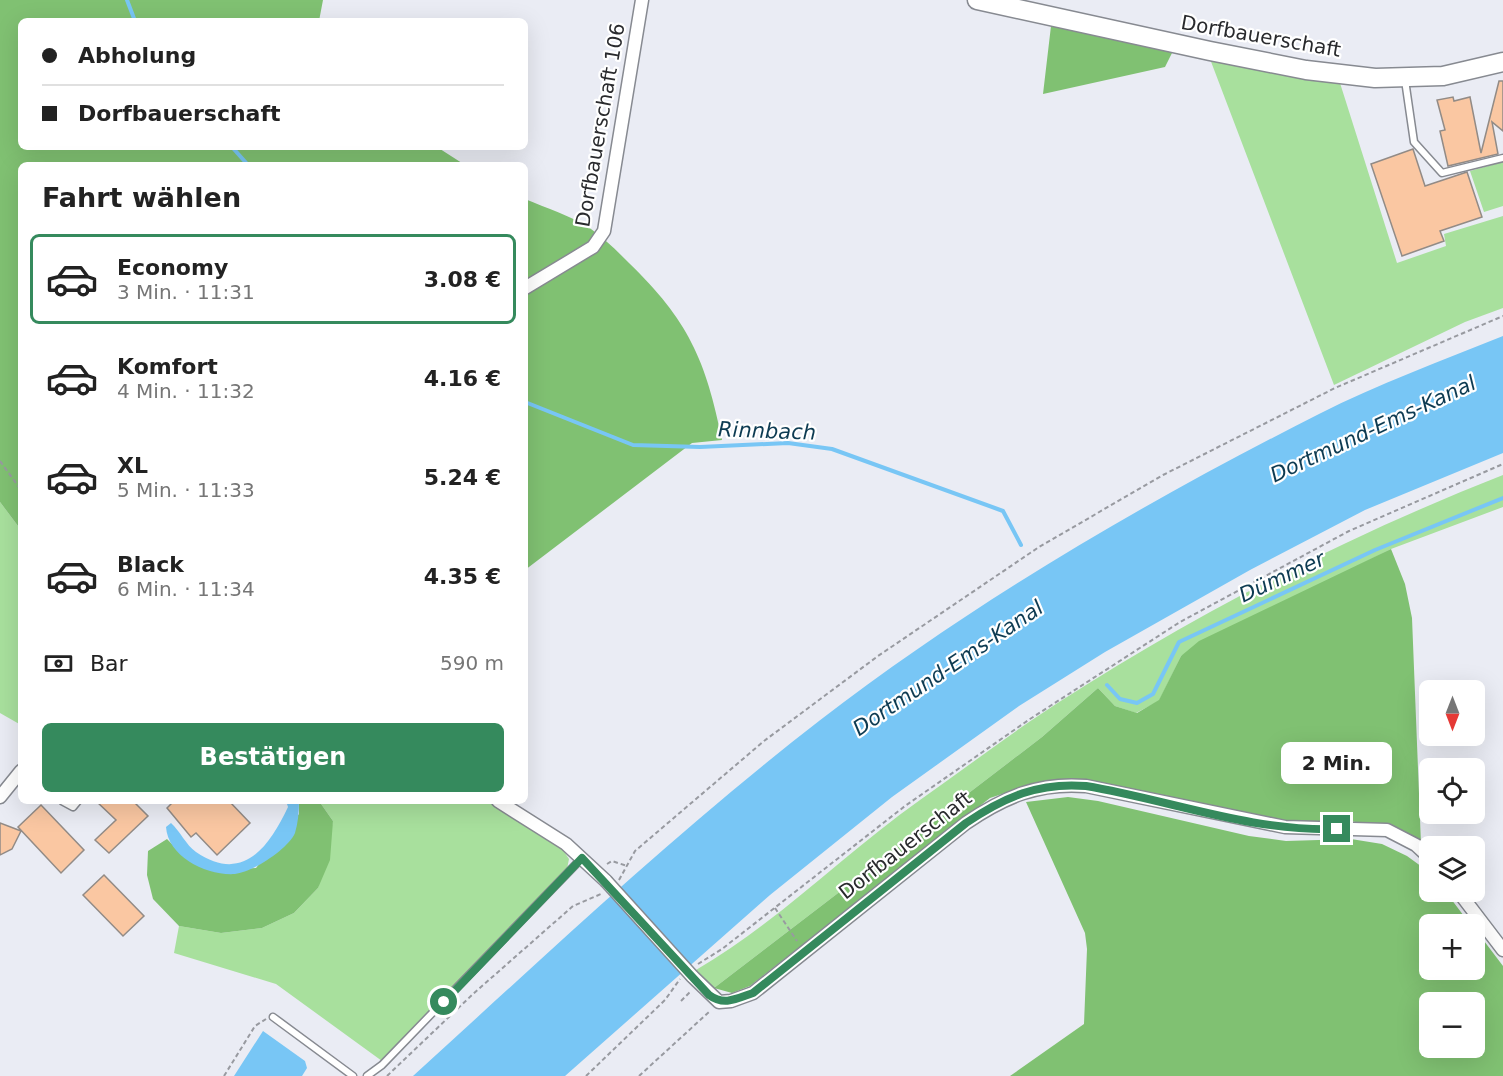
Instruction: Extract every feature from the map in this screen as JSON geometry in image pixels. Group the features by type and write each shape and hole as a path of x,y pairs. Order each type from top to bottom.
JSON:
{"street":[{"name":"Dorfbauerschaft 106","path":"528,286 593,247 604,231 642,0"},
{"name":"Dorfbauerschaft","path":"977,0 1038,10 1306,70 1405,80 1443,76 1503,62"},
{"path":"0,797 18,777"},
{"name":"Dorfbauerschaft","path":"719,1002 731,1001 753,993 966,823 1014,795 1044,787 1069,785 1100,789 1285,828 1387,830 1419,848"},
{"path":"503,804 566,844 582,858 719,1002"},
{"path":"1466,902 1503,950"}],"lane":[{"path":"1405,80 1414,142 1442,173 1503,158"},
{"path":"367,1076 382,1065 582,858"},
{"path":"273,1017 353,1076"}],"path":[{"path":"387,1076 473,994 573,906 609,885 627,866 635,851 764,741 878,656 1039,547 1163,475 1335,388 1503,316"},
{"path":"0,461 18,486"},
{"path":"586,1076 644,1022 690,972 905,806 1030,719 1180,622 1349,531 1503,464"},
{"path":"612,861 627,866"},
{"path":"775,908 806,953"},
{"path":"639,1076 719,1002"},
{"path":"224,1076 255,1026 262,1020 273,1017"}],"green space":[{"path":"0,0 323,0 320,18 18,18 18,150 442,150 460,162 18,162 18,526 0,502"},
{"path":"1051,26 1173,51 1165,67 1043,94"},
{"path":"1210,59 1340,83 1397,263 1446,246 1444,234 1503,216 1503,308 1465,322 1334,385"},
{"path":"1503,162 1503,206 1484,212 1470,171"},
{"path":"528,200 584,224 606,241 649,284 680,323 701,364 722,440 692,443 528,568"},
{"path":"1503,475 1503,507 1391,549 1181,656 1159,701 1136,713 1115,706 1098,688 1042,737 714,988 696,970 754,931 892,821 1029,722 1142,651 1201,617 1320,556 1441,500"},
{"path":"0,502 18,526 18,723 0,713"},
{"path":"1391,549 1405,584 1412,618 1421,836 1419,843 1383,826 1349,821 1285,824 1070,782 1035,783 990,798 750,986 732,993 714,988 1042,737 1098,688 1115,706 1137,713 1159,700 1181,656 1199,641"},
{"path":"1068,797 1098,801 1249,836 1286,841 1351,839 1382,844 1419,865 1419,902 1453,902 1462,914 1419,914 1419,980 1485,980 1485,942 1503,966 1503,1076 1010,1076 1084,1024 1087,949 1085,933 1026,802"},
{"path":"299,804 321,804 333,821 330,860 318,888 294,913 262,928 221,933 179,926 153,899 147,875 148,851 167,839 189,859 207,868 256,868 299,814"},
{"path":"321,804 494,804 563,850 569,859 567,869 382,1061 276,984 174,953 179,926 221,933 262,928 294,913 318,888 333,821"}],"water":[{"name":"Dortmund-Ems-Kanal","path":"1503,336 1503,453 1365,510 1250,570 1105,652 1019,706 892,797 770,895 565,1076 413,1076 613,894 714,806 819,721 938,635 1062,556 1189,482 1364,393"},
{"path":"287,804 299,804 295,833 291,839 278,852 260,864 235,874 224,874 201,868 181,856 168,838 166,827 171,823 196,852 213,861 228,864 241,862 263,847 281,822 288,807"},
{"path":"263,1031 305,1061 307,1068 302,1076 234,1076"}],"building":[{"path":"1499,81 1503,81 1503,131 1492,122 1498,154 1448,166 1440,131 1445,130 1437,100 1453,97 1454,101 1470,97 1481,153"},
{"path":"1413,149 1425,186 1467,172 1482,217 1440,231 1444,241 1402,256 1371,164"},
{"path":"99,804 136,804 148,816 109,853 95,840 116,820"},
{"path":"171,804 232,804 250,823 217,855 196,833 191,837 167,808"},
{"path":"41,805 84,850 61,873 18,827"},
{"path":"0,823 21,831 12,849 0,855"},
{"path":"104,875 144,916 123,936 83,895"}],"waterway":[{"name":"Rinnbach","path":"127,0 134,18"},
{"name":"Rinnbach","path":"235,150 245,162"},
{"name":"Rinnbach","path":"528,403 633,445 700,447 788,443 832,449 1003,511 1021,545"},
{"name":"Dümmer","path":"1107,685 1120,699 1137,703 1153,694 1179,642 1375,550 1503,498"}],"route":[{"path":"444,1002 582,858 598,871 709,995 719,1002 731,1001 753,993 966,823 994,805 1036,788 1086,786 1249,822 1285,828 1337,829"}]}
